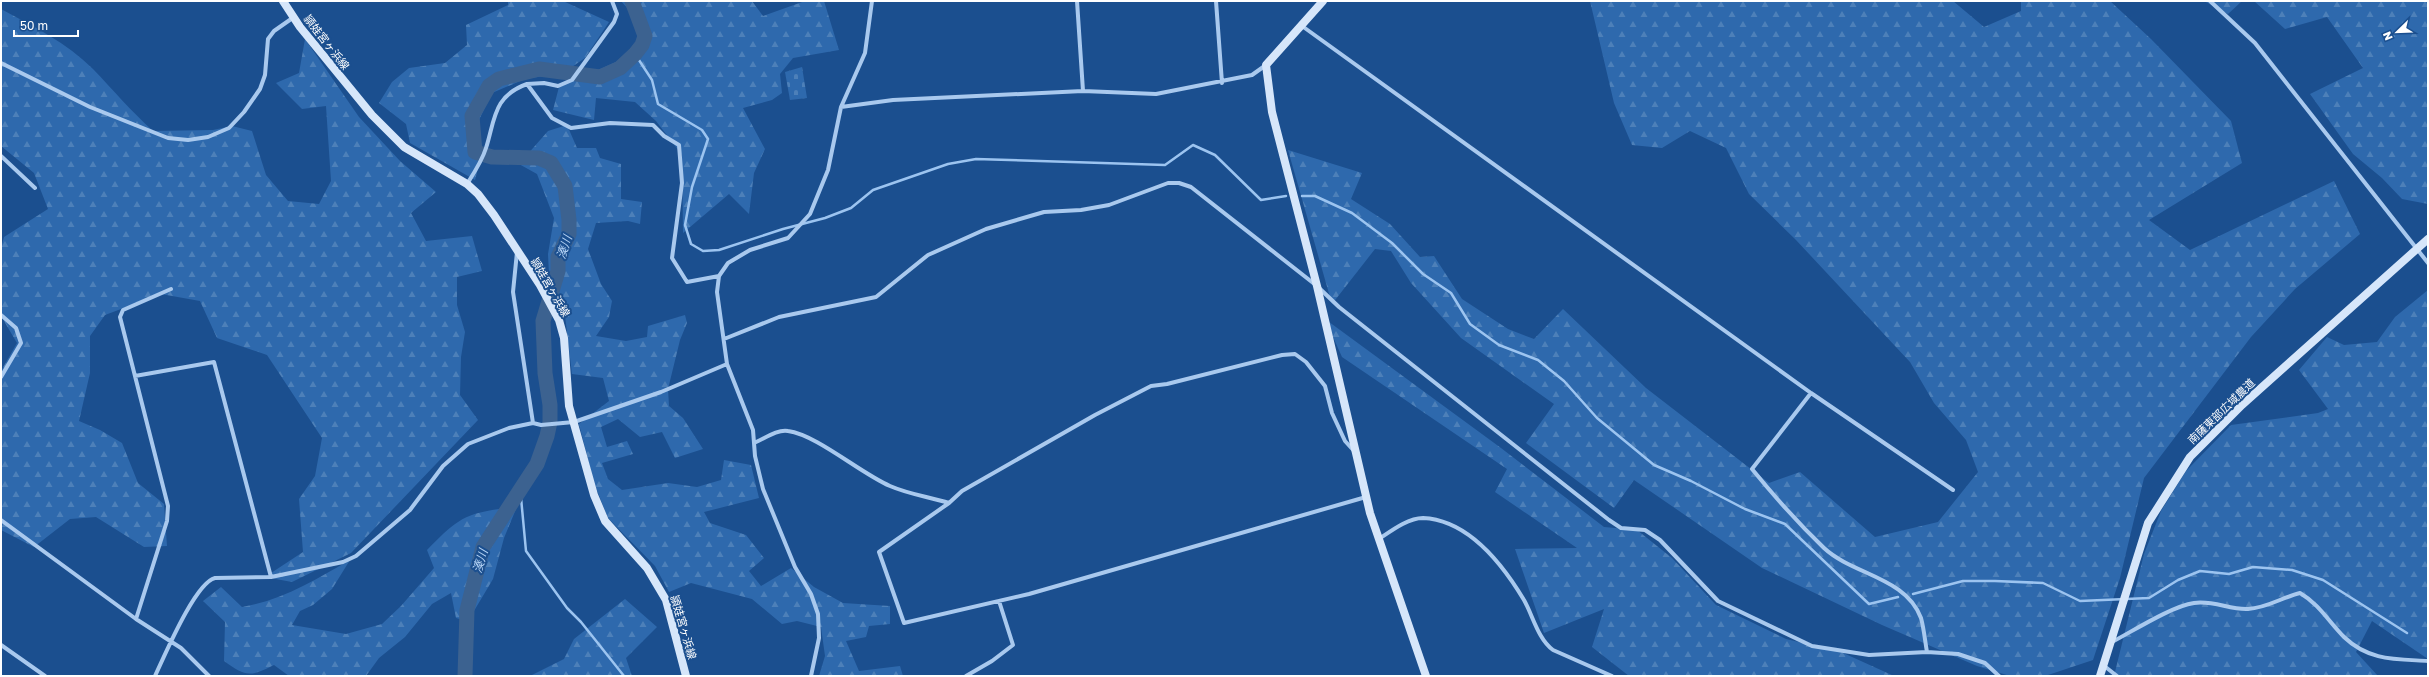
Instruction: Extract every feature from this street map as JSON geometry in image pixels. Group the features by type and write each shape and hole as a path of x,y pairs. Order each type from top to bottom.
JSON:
{"street":[{"name":"頴娃宮ヶ浜線","path":"283,1 372,115 404,146 467,184 494,215 540,285 559,320 564,338 568,399 594,495 605,521 647,568 666,600 687,675"},
{"path":"467,184 486,148 493,118 506,97 516,88 527,84 544,83 558,86 572,80 614,22 617,14 612,1"},
{"path":"811,676 819,638 818,614 811,594 795,568 763,489 754,456 754,443 751,424 727,364 717,292 719,276 728,263 750,250 788,238 806,218 828,170 841,107 865,53 872,1"},
{"path":"1077,1 1083,91"},
{"path":"1216,1 1222,82"},
{"path":"841,107 893,100 1083,91 1156,94 1222,82 1252,75 1266,65 1323,1"},
{"path":"2210,1 2260,49 2428,263"},
{"path":"1,64 90,107 168,138 188,140 208,137 229,128 244,112 260,89 265,75 265,59 268,39 274,31 294,17"},
{"path":"1302,26 1811,393 1953,490"},
{"path":"1266,65 1272,112 1317,286 1367,497 1379,539 1426,676"},
{"path":"527,84 552,118 571,128 610,123 653,125 664,136 679,146 682,183 672,258 687,282 719,276"},
{"path":"1,156 35,188"},
{"path":"724,340 779,317 876,297 928,255 986,229 1044,212 1081,210 1109,205 1168,183 1179,183 1191,187 1317,286 1339,307 1609,520 1621,528 1645,530 1660,540 1718,602 1812,646 1869,655 1927,652 1958,654 1985,663 1999,676"},
{"name":"南薩東部広域農道","path":"2100,676 2119,611 2148,523 2190,457 2242,405 2416,248 2428,239"},
{"path":"517,250 513,292 514,308 533,423"},
{"path":"136,619 167,521 168,506 120,319 122,310 171,289"},
{"path":"1,316 16,328 21,343 1,377"},
{"path":"1357,454 1349,447 1332,413 1325,386 1306,362 1295,354 1282,355 1167,384 1151,386 1095,415 962,491 948,504 879,552 904,623 999,601 1367,497"},
{"path":"135,376 214,362 271,577"},
{"path":"155,676 191,604 208,580 215,578 271,577 343,562 356,556 410,510 443,466 468,444 509,428 533,423 541,425 574,422 661,392 727,364"},
{"path":"1811,393 1752,469 1761,481 1824,548 1856,568 1902,591 1911,600 1921,618 1927,652"},
{"path":"754,443 786,430 797,433 817,442 890,486 948,504"},
{"path":"1379,539 1395,528 1422,518 1441,522 1463,532 1490,552 1505,572 1524,601 1546,645 1553,650 1612,676"},
{"path":"1,520 136,619 181,648 209,676"},
{"path":"2110,643 2173,611 2193,603 2210,602 2233,608 2247,609 2272,604 2300,593 2318,606 2344,637 2360,649 2381,659 2428,661"},
{"path":"966,676 992,661 1013,645 999,601"},
{"path":"1,646 45,676"},
{"path":"2103,665 2117,676"}],"green space":[{"path":"508,1 563,1 609,22 585,58 563,73 525,79 492,93 479,120 482,152 475,180 410,143 406,124 379,103 392,82 409,68 445,63 467,45 466,25 508,5"},
{"path":"621,1 752,1 763,16 805,1 824,1 839,50 793,58 780,74 782,93 772,100 743,108 765,149 754,173 749,214 729,194 683,233 682,155 656,121 635,102 596,98 594,120 553,110 559,87 616,62 641,46 629,10"},
{"path":"1590,1 1953,1 1984,27 2021,11 2021,1 2110,1 2151,39 2231,121 2242,163 2149,220 2190,250 2334,181 2360,234 2295,289 2251,337 2144,478 2120,578 2093,660 2045,676 2010,676 1977,666 1882,625 1762,568 1634,480 1614,508 1526,443 1554,404 1461,338 1411,283 1391,251 1375,249 1332,304 1288,150 1362,173 1351,199 1390,224 1420,257 1434,256 1462,299 1508,329 1534,339 1563,309 1646,388 1769,483 1800,472 1875,537 1938,522 1978,472 1966,440 1934,403 1910,362 1796,240 1749,194 1726,148 1690,131 1662,148 1632,145 1614,103"},
{"path":"2204,1 2242,1 2228,14"},
{"path":"2254,1 2428,1 2428,204 2402,199 2382,178 2353,154 2310,94 2363,68 2327,17 2285,29"},
{"path":"1,9 61,43 72,51 93,69 153,131 213,130 232,126 252,131 266,175 288,201 319,204 331,181 326,106 302,109 276,83 299,73 305,39 359,117 400,161 436,192 411,213 426,241 472,236 482,271 457,277 457,305 465,332 461,357 460,395 478,420 351,553 292,582 265,577 303,552 299,499 315,476 322,438 267,355 217,338 200,301 161,294 105,315 90,336 90,373 79,421 100,430 122,443 138,483 164,504 167,546 144,547 96,517 70,519 34,547 1,530 1,371 17,343 1,316 1,248 4,237 48,209 34,173 1,146"},
{"path":"802,67 807,98 790,100 785,72"},
{"path":"567,125 577,148 596,148 600,158 621,164 621,199 642,202 640,224 628,221 596,223 588,249 601,284 612,301 609,317 596,336 626,341 647,337 648,326 685,315 687,323 680,340 668,389 669,406 683,418 703,449 675,458 662,432 640,437 618,419 601,427 607,447 627,441 633,454 602,463 608,479 622,490 668,483 697,487 721,480 724,460 751,465 759,498 704,512 710,523 746,535 764,558 749,571 761,586 791,568 814,587 843,603 890,606 890,624 869,626 866,637 846,641 859,671 900,666 903,676 819,676 825,656 821,627 797,621 782,624 752,599 691,583 669,592 655,566 608,518 594,483 579,424 609,401 603,378 572,374 564,307 549,274 548,254 554,218 537,174 519,164 548,131"},
{"path":"2428,290 2428,659 2372,621 2356,652 2378,676 2114,676 2144,554 2161,511 2186,471 2231,425 2318,413 2328,409 2299,370 2327,337 2344,345 2377,342 2395,317"},
{"path":"1325,319 1501,448 1604,527 1637,530 1672,558 1716,605 1786,639 1841,652 1894,676 1629,676 1592,647 1604,609 1544,633 1515,549 1577,548 1495,492 1507,469 1342,357"},
{"path":"499,509 516,509 504,538 493,579 468,621 456,618 451,593 432,604 405,637 379,658 366,676 289,676 274,665 259,672 248,674 238,670 224,661 225,622 203,601 221,587 242,607 257,604 271,600 311,582 350,560 332,589 313,605 300,611 292,625 346,634 382,624 401,606 434,568 427,550 436,541 451,527 466,517"},
{"path":"625,599 657,627 626,658 632,676 530,676 564,659 574,639"}],"waterway":[{"name":"湊川","path":"465,676 467,610 483,547 537,464 547,436 550,422 550,405 545,373 543,321 558,271 558,257 569,234 565,186 551,163 539,158 492,157 475,152 472,116 489,86 499,79 539,69 600,77 620,68 635,54 642,45 645,36 632,1"},
{"path":"635,54 652,80 658,104 702,130 708,139 692,187 685,225 691,244 703,251 719,250 783,229 825,218 851,208 873,190 948,164 976,159 1165,165 1193,145 1215,155 1261,200 1286,196"},
{"path":"1302,196 1315,196 1352,213 1392,243 1423,274 1451,293 1470,324 1499,345 1538,360 1564,381 1597,418 1654,465 1691,481 1745,509 1785,524 1869,604 1898,597"},
{"path":"520,487 526,551 567,608 581,622 624,676"},
{"path":"1913,594 1963,581 1995,581 2043,583 2080,601 2149,598 2178,580 2200,571 2229,574 2253,567 2292,570 2323,580 2407,633"}]}
